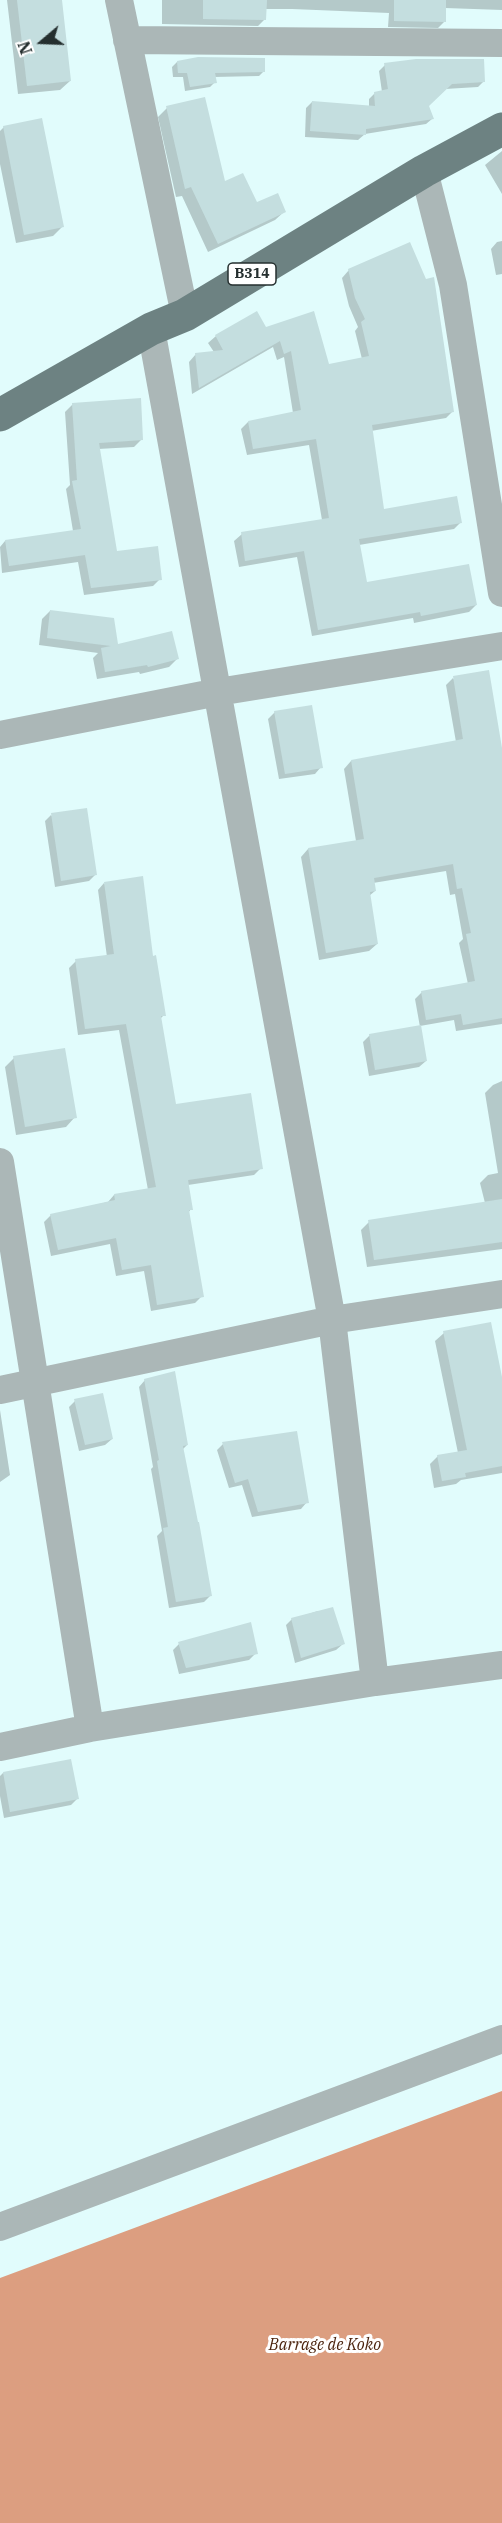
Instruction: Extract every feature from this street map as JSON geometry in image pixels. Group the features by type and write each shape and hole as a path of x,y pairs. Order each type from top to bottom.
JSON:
{"main road":[{"name":"B314","path":"0,415 151,329 184,315 424,171 502,129"}],"street":[{"path":"119,0 184,315"},
{"path":"127,40 502,43"},
{"path":"424,171 453,285 502,593"},
{"path":"151,329 332,1320 375,1682"},
{"path":"0,735 218,692 502,646"},
{"path":"0,1162 90,1728"},
{"path":"0,1390 332,1320 502,1294"},
{"path":"0,1747 90,1728 375,1682 502,1665"},
{"path":"0,2227 502,2039"}],"water":[{"name":"Barrage de Koko","path":"502,2091 502,2523 0,2523 0,2278"}],"building":[{"path":"17,0 62,0 71,81 27,86"},
{"path":"203,0 267,0 266,20 203,19"},
{"path":"394,0 446,0 446,22 394,21"},
{"path":"198,57 265,58 265,72 215,73 217,83 190,87 187,73 178,73 177,61"},
{"path":"416,59 484,59 485,82 452,84 429,106 434,119 366,129 366,135 310,131 312,101 375,106 374,92 388,89 384,63"},
{"path":"205,97 225,181 243,173 257,202 278,193 286,212 218,244 191,187 185,189 166,106"},
{"path":"42,118 64,227 24,235 3,126"},
{"path":"410,242 426,279 434,277 454,412 372,425 384,509 457,496 462,523 359,539 367,582 469,564 477,605 421,616 420,612 318,630 304,551 245,561 241,532 329,518 316,439 253,449 248,421 301,410 291,351 284,354 280,341 199,388 195,353 223,350 215,335 257,311 266,327 314,311 329,364 369,356 361,322 365,319 355,298 348,269"},
{"path":"141,398 143,440 99,443 117,551 158,546 162,580 91,588 85,555 9,566 5,540 81,529 72,481 77,480 72,403"},
{"path":"50,610 114,618 118,644 172,631 179,659 148,667 147,665 105,672 101,648 111,646 47,638"},
{"path":"489,670 502,748 502,1018 463,1025 461,1014 426,1020 421,991 475,981 466,934 471,933 462,888 457,889 453,864 374,878 376,891 370,892 378,944 326,953 308,848 364,839 351,760 463,739 453,676"},
{"path":"312,705 323,768 285,774 274,711"},
{"path":"87,808 97,875 61,881 51,813"},
{"path":"143,876 153,956 156,955 166,1016 161,1016 176,1104 251,1093 263,1169 188,1180 193,1210 189,1210 204,1297 157,1305 151,1265 122,1270 116,1238 58,1250 50,1214 115,1200 114,1194 156,1187 126,1024 85,1029 75,959 114,954 104,882"},
{"path":"421,1025 427,1061 375,1070 369,1034"},
{"path":"65,1048 77,1118 25,1127 13,1056"},
{"path":"502,1199 502,1242 374,1260 368,1220"},
{"path":"491,1322 502,1377 502,1466 465,1473 466,1477 442,1481 437,1455 467,1450 443,1331"},
{"path":"175,1371 188,1445 183,1446 212,1596 176,1602 163,1528 168,1527 157,1461 159,1460 144,1379"},
{"path":"103,1393 113,1439 85,1445 74,1399"},
{"path":"297,1431 309,1503 258,1512 248,1479 235,1483 222,1442"},
{"path":"333,1607 345,1644 301,1658 291,1618"},
{"path":"251,1622 258,1654 186,1668 178,1642"},
{"path":"71,1759 79,1799 10,1812 3,1772"}]}
